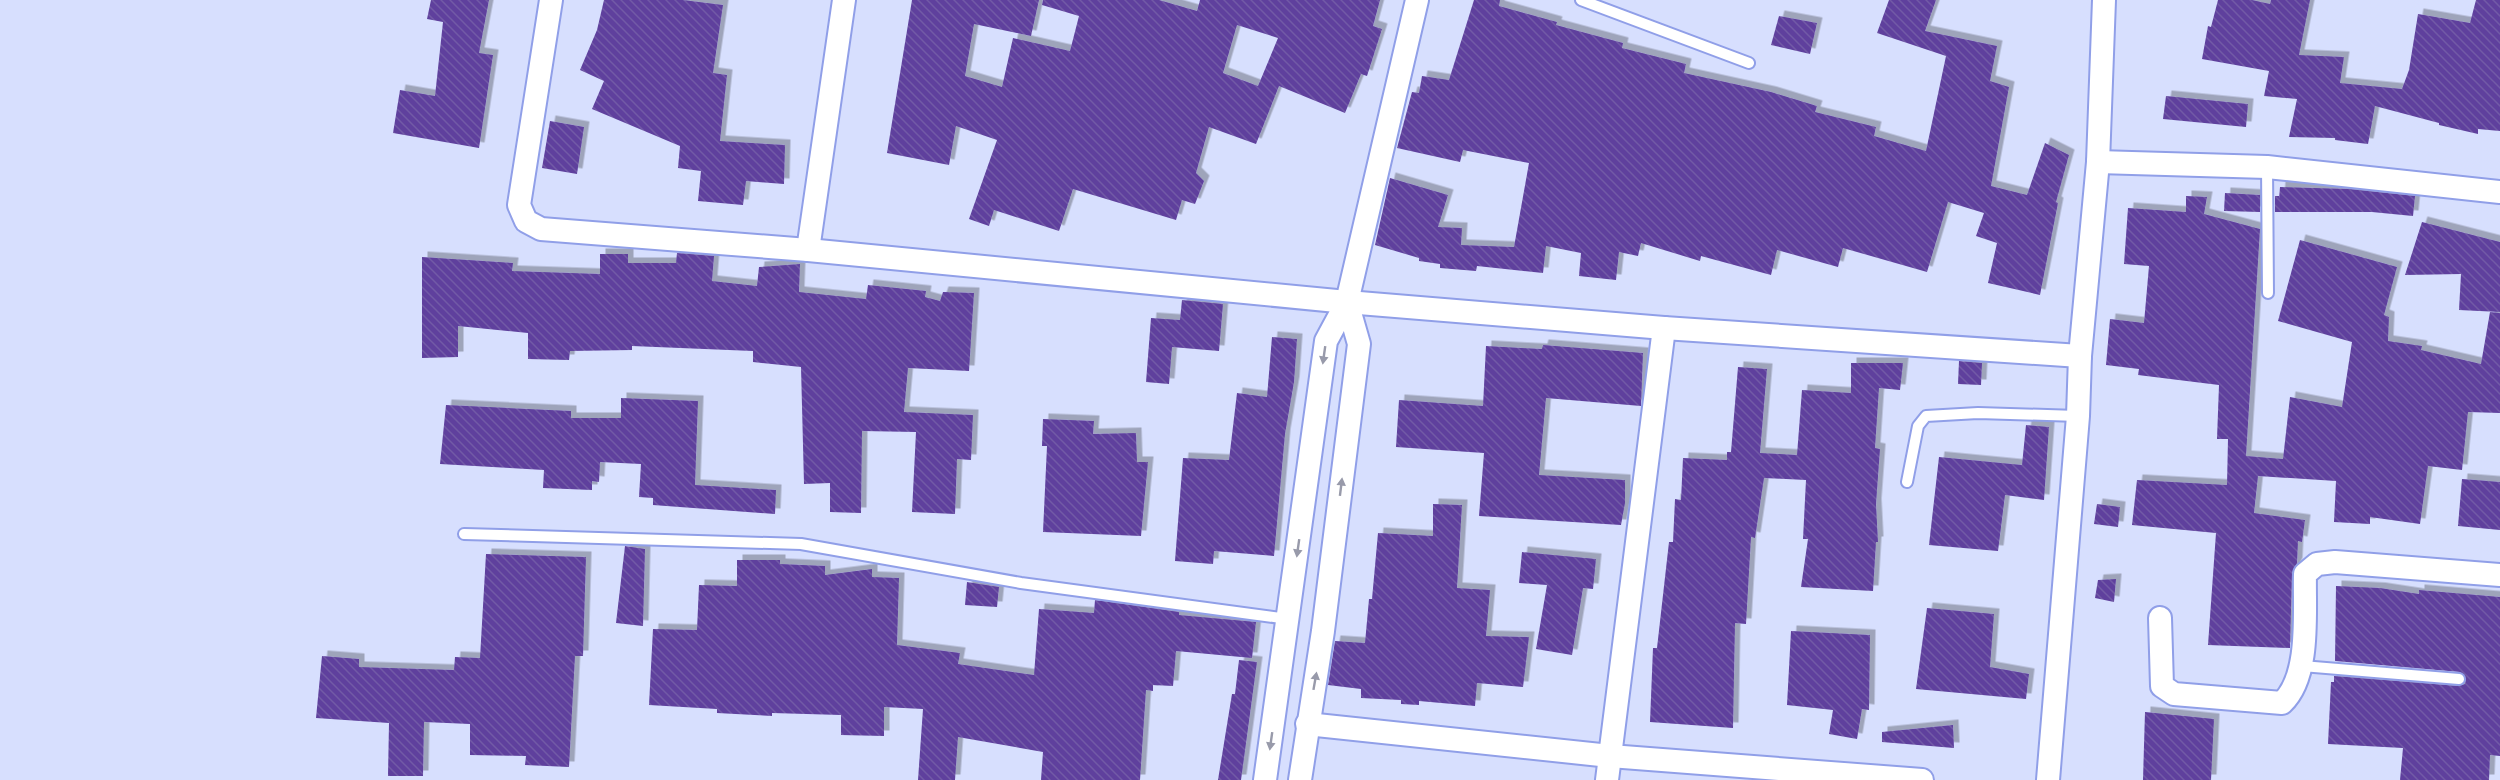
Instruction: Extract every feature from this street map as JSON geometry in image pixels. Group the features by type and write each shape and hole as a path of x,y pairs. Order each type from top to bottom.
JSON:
{"street":[{"path":"551,0 519,206 526,221 541,229 808,250 1347,302 1664,328 2080,356"},
{"path":"808,250 844,0"},
{"path":"1265,780 1326,341 1347,302 1417,0"},
{"path":"2048,780 2078,417 2080,356 2098,162 2104,0"},
{"path":"2098,162 2267,167 2500,192"},
{"path":"1300,780 1323,631 1359,344 1347,302"},
{"path":"1607,780 1664,328"},
{"path":"2160,618 2162,686 2174,694 2282,703 2292,694 2302,666 2305,574 2316,564 2336,562 2500,575"},
{"path":"1307,724 1610,756 1922,780"}],"lane":[{"path":"1581,0 1749,63"},
{"path":"2267,167 2268,293"},
{"path":"1907,482 1918,426 1926,416 1978,413 2078,417"},
{"path":"464,534 801,544 1021,583 1289,619"},
{"path":"2302,666 2459,679"}],"building":[{"path":"431,0 489,0 479,53 493,55 479,148 393,133 400,90 435,96 443,22 427,19"},
{"path":"604,0 683,0 723,5 713,73 727,75 720,141 785,145 784,184 746,181 743,205 698,201 701,171 678,168 680,146 592,109 604,81 580,70 597,30"},
{"path":"912,0 1039,0 1031,36 974,24 965,76 1002,87 1013,38 1070,51 1079,16 1042,5 1043,0 1159,0 1197,11 1200,0 1380,0 1373,26 1382,29 1367,76 1361,74 1345,113 1279,86 1256,144 1209,127 1196,173 1204,181 1195,204 1182,200 1176,220 1073,189 1059,231 994,210 989,226 969,219 997,140 956,126 949,165 887,153","holes":["1237,25 1278,38 1258,86 1223,73"]},
{"path":"1474,0 1500,0 1499,6 1557,22 1556,25 1623,43 1622,48 1686,64 1684,73 1771,92 1817,106 1815,112 1876,127 1874,136 1926,151 1946,56 1877,33 1889,0 1936,0 1925,31 1997,46 1990,81 2009,87 1991,186 2027,195 2045,143 2069,155 2056,202 2058,203 2040,295 1988,283 1997,243 1976,236 1984,213 1948,202 1927,272 1843,248 1838,267 1777,250 1771,275 1701,256 1700,261 1641,243 1638,256 1619,252 1616,280 1579,276 1581,253 1546,246 1543,273 1477,266 1476,271 1440,268 1440,264 1419,261 1419,258 1375,245 1390,178 1448,195 1438,227 1462,228 1461,245 1514,247 1529,163 1463,150 1460,162 1397,148 1412,92 1419,93 1422,76 1449,80"},
{"path":"2218,0 2252,0 2270,4 2271,0 2310,0 2299,55 2344,57 2340,83 2402,89 2409,70 2418,14 2470,23 2476,0 2500,0 2500,131 2478,129 2478,134 2375,106 2368,144 2335,140 2335,138 2289,137 2297,99 2264,96 2269,71 2202,59 2208,26 2211,27"},
{"path":"1779,16 1817,23 1810,54 1771,45"},
{"path":"2166,96 2248,104 2246,127 2163,119"},
{"path":"550,121 584,127 577,174 542,168"},
{"path":"2280,187 2349,189 2415,196 2413,216 2372,212 2275,212 2275,196 2279,196 2279,199"},
{"path":"2225,193 2260,195 2260,212 2224,211"},
{"path":"2186,196 2207,197 2204,214 2260,229 2246,456 2283,459 2290,397 2342,407 2352,342 2278,321 2300,240 2397,267 2384,315 2389,317 2388,341 2422,346 2421,350 2481,364 2490,312 2500,313 2500,413 2468,412 2462,470 2428,466 2420,524 2370,517 2370,524 2334,522 2336,481 2258,476 2254,513 2305,520 2302,542 2298,541 2297,563 2292,573 2290,648 2208,645 2216,533 2132,525 2137,480 2227,485 2228,439 2217,439 2219,385 2138,375 2139,369 2106,365 2110,319 2144,323 2149,266 2124,264 2128,208 2186,212"},
{"path":"2422,222 2500,242 2500,312 2459,310 2461,274 2405,275"},
{"path":"677,253 714,256 712,281 757,286 759,267 800,264 799,292 866,299 868,285 926,291 925,297 940,301 943,292 974,293 969,371 908,368 904,412 973,415 971,460 957,459 955,514 912,512 916,432 862,431 861,513 830,512 830,483 804,484 801,367 753,362 753,351 632,346 632,350 570,351 569,360 528,359 528,333 458,326 458,357 422,358 422,257 513,263 512,271 600,274 600,254 628,254 628,263 676,263"},
{"path":"1182,300 1223,304 1219,351 1172,347 1169,384 1146,382 1151,318 1180,320"},
{"path":"1272,337 1297,339 1294,382 1285,434 1274,556 1214,551 1213,564 1175,561 1183,458 1229,460 1237,393 1267,397"},
{"path":"1543,345 1643,353 1641,406 1546,398 1539,475 1625,480 1625,503 1621,525 1479,516 1484,453 1396,447 1399,400 1483,406 1486,346 1542,349"},
{"path":"1959,361 1982,363 1981,385 1958,384"},
{"path":"1851,363 1903,363 1900,390 1879,388 1875,448 1880,449 1876,504 1878,542 1876,542 1873,591 1801,587 1808,539 1803,539 1806,480 1764,478 1755,538 1751,537 1746,624 1735,623 1733,728 1650,722 1653,648 1657,648 1669,542 1673,542 1675,499 1681,500 1683,458 1727,460 1727,452 1731,452 1738,367 1767,369 1760,453 1797,455 1802,390 1851,393"},
{"path":"621,398 698,401 695,485 776,490 775,514 653,505 653,498 639,497 641,464 600,462 599,482 592,481 592,490 543,488 544,470 440,464 446,405 571,411 571,418 621,418"},
{"path":"1043,419 1094,421 1093,434 1136,433 1137,462 1148,462 1141,536 1043,532 1047,446 1042,446"},
{"path":"2026,425 2049,427 2044,500 2005,495 1998,551 1929,545 1939,457 2022,465"},
{"path":"2462,479 2500,482 2500,530 2458,526"},
{"path":"1433,504 1462,505 1457,588 1490,590 1486,636 1529,637 1523,687 1477,683 1475,706 1419,701 1419,705 1401,704 1401,700 1361,698 1361,689 1328,685 1335,641 1365,643 1378,533 1433,536"},
{"path":"2097,504 2120,507 2118,527 2094,524"},
{"path":"625,546 645,549 643,626 616,623"},
{"path":"1522,552 1596,559 1593,589 1583,588 1572,655 1536,649 1547,585 1519,583"},
{"path":"486,554 586,557 583,656 575,656 569,767 525,765 526,756 470,755 470,724 424,722 423,776 388,776 389,723 316,718 322,656 359,659 359,667 454,670 455,657 480,658"},
{"path":"737,560 780,560 780,564 825,566 825,575 872,569 872,577 899,578 897,645 960,653 958,664 1034,675 1039,609 1094,613 1095,600 1179,612 1179,615 1256,622 1252,658 1176,651 1173,686 1153,685 1153,691 1146,690 1140,780 1041,780 1043,752 958,737 955,780 918,780 923,709 884,707 884,736 841,735 841,715 772,713 772,716 717,713 717,709 649,705 653,629 697,630 699,585 737,586"},
{"path":"2116,579 2114,602 2095,598 2098,580"},
{"path":"967,582 999,587 997,607 965,605"},
{"path":"2336,586 2380,588 2419,594 2419,590 2500,597 2500,756 2490,755 2489,780 2400,780 2403,748 2328,744 2331,682 2334,682 2334,676 2458,686 2465,684 2466,679 2460,672 2335,661"},
{"path":"1927,608 1994,614 1990,667 2029,674 2026,699 1916,689"},
{"path":"1791,631 1870,635 1869,710 1862,709 1857,739 1829,734 1833,710 1787,705"},
{"path":"1239,660 1257,662 1241,780 1218,780 1232,694 1235,694"},
{"path":"2145,712 2214,719 2211,780 2143,780"},
{"path":"1953,725 1954,748 1882,742 1882,732"}]}
